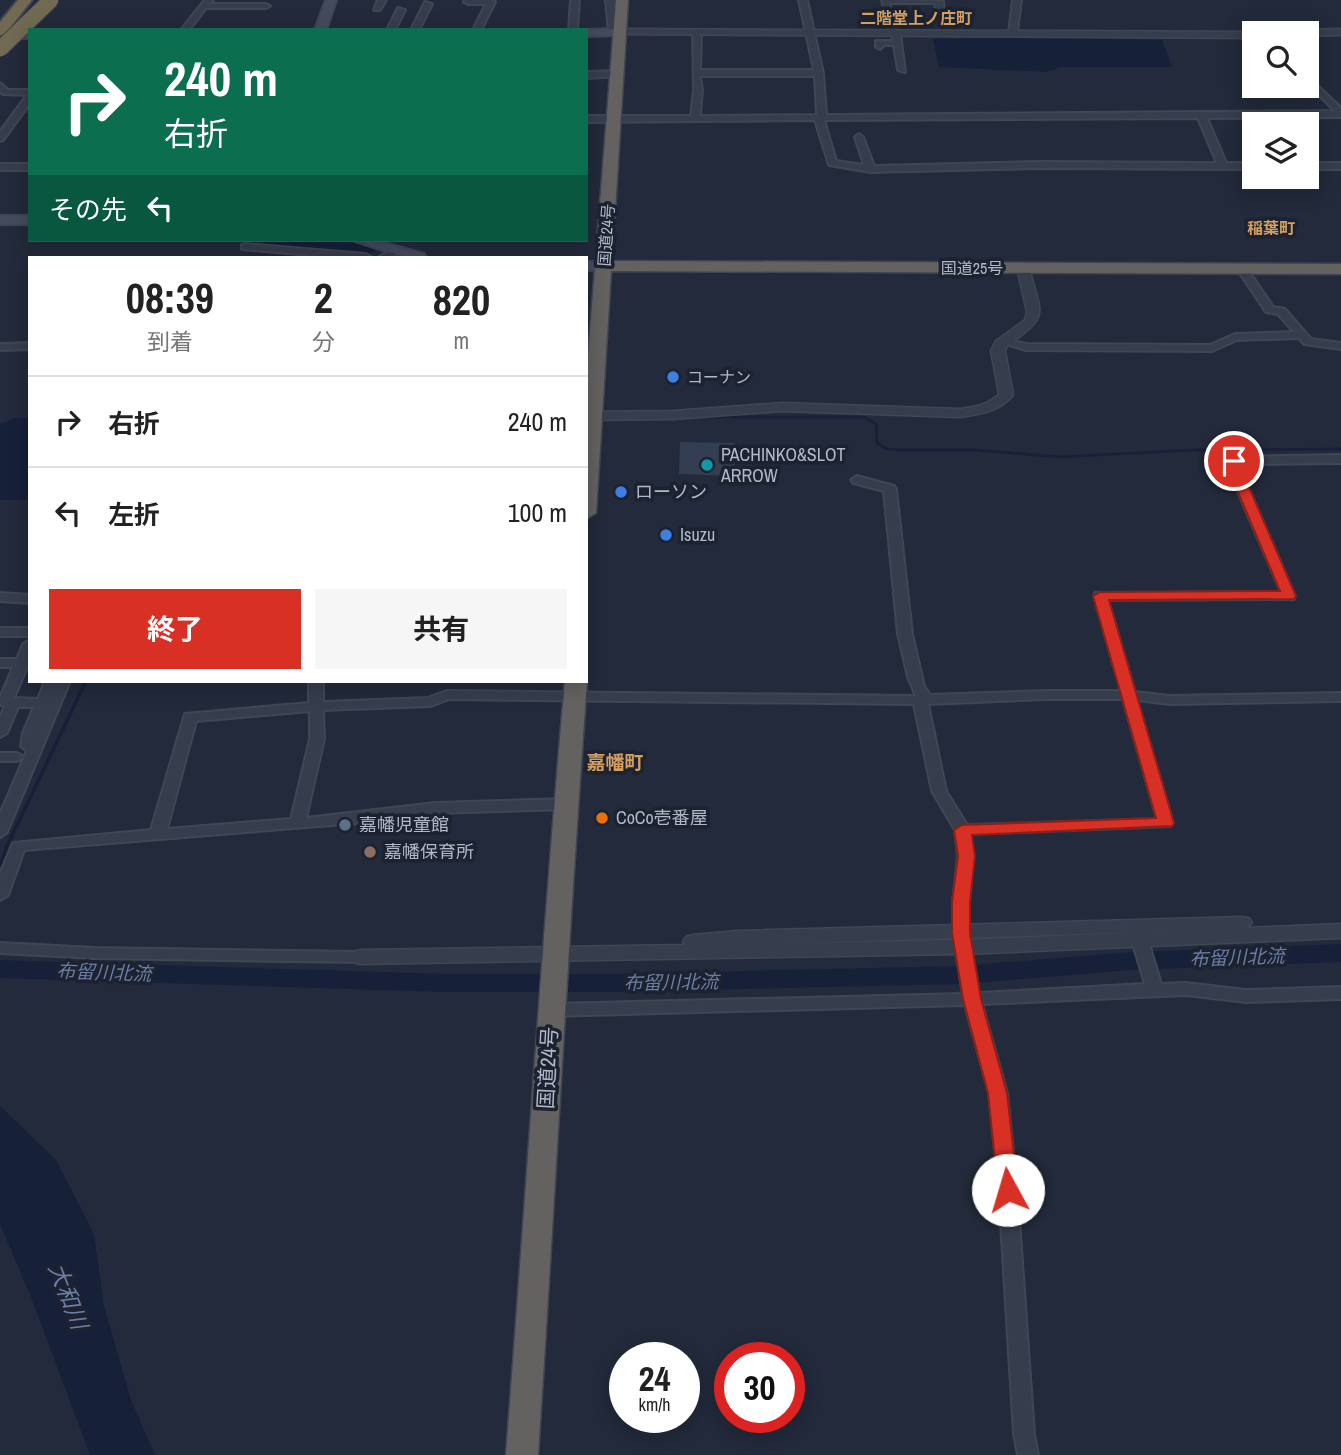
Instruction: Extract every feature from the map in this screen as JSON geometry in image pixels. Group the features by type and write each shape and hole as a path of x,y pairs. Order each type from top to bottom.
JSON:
{"highway":[{"path":"0,14 10,0"},
{"path":"0,23 19,0"},
{"path":"2,41 25,0"},
{"path":"2,41 38,0"},
{"path":"2,41 51,0"},
{"name":"国道24号","path":"588,464 595,266 614,119 622,0"},
{"name":"国道25号","path":"595,266 1341,269"},
{"name":"国道24号","path":"522,1455 575,689"}],"main road":[{"path":"321,28 331,0"},
{"path":"588,33 618,31"},
{"path":"2,41 28,35"},
{"path":"0,220 28,220"},
{"path":"364,242 388,252 413,256"}],"street":[{"path":"573,28 575,0"},
{"path":"610,0 618,31 895,36 1013,32 1242,34"},
{"path":"803,0 819,73 820,117 832,163 870,169 918,166 1242,166"},
{"path":"1013,32 1017,0"},
{"path":"902,70 885,1 939,1 940,11"},
{"path":"468,2 491,2 478,28"},
{"path":"186,28 207,3 267,6"},
{"path":"416,28 428,4"},
{"path":"392,28 401,10"},
{"path":"1319,33 1341,32"},
{"path":"695,118 698,90 697,33"},
{"path":"880,47 879,43 895,36"},
{"path":"696,74 819,73"},
{"path":"588,75 618,74"},
{"path":"0,86 6,92 28,95"},
{"path":"1319,91 1341,114"},
{"path":"0,138 28,98"},
{"path":"588,119 1341,114"},
{"path":"1202,117 1223,166"},
{"path":"12,118 28,118"},
{"path":"859,137 870,169"},
{"path":"1319,166 1341,166"},
{"path":"0,167 28,167"},
{"path":"244,248 352,256"},
{"path":"590,416 673,415 782,407 922,413 981,410 996,404 1006,395 998,351 1004,342 1031,322 1034,313 1023,268"},
{"path":"1242,269 1270,310 1281,310 1300,335 1312,344 1341,346"},
{"path":"1004,342 1026,347 1212,348 1235,337 1300,335"},
{"path":"0,347 28,346"},
{"path":"962,830 1166,823 1100,596 1289,596 1232,464 1234,461 1341,459"},
{"path":"857,480 890,489 905,634 910,646 918,693 922,699 939,791 962,830 966,856 961,902 963,945 971,996 998,1093 1008,1190 1024,1434 1028,1455"},
{"path":"0,597 28,599"},
{"path":"0,632 28,632"},
{"path":"0,663 26,663 4,702"},
{"path":"34,749 28,746 30,733 51,683"},
{"path":"0,832 62,683"},
{"path":"298,822 317,739 316,683"},
{"path":"158,833 190,718 318,706 430,702 447,695 575,689 922,699 1128,695 1169,700 1341,697"},
{"path":"4,702 43,703"},
{"path":"0,733 12,705 4,702"},
{"path":"0,757 17,757"},
{"path":"0,895 18,846 357,818 435,807 567,804"},
{"path":"1139,938 1341,919"},
{"path":"0,948 95,953 555,958 1341,931"},
{"path":"1139,938 1153,987"},
{"path":"552,1003 971,996 1153,987 1247,996 1341,993"}],"water":[{"path":"1038,37 1162,40 1172,67 1060,67 1047,72 939,67 933,39"},
{"path":"263,242 385,242 371,253 363,255 261,246"},
{"path":"15,418 28,418 28,500 0,500 0,424"},
{"name":"大和川","path":"0,1106 56,1160 94,1234 104,1306 131,1400 155,1455 90,1455 31,1297 0,1224"}],"building":[{"name":"PACHINKO&SLOT ARROW","path":"680,442 735,443 734,476 679,474"}],"waterway":[{"path":"694,417 864,417 876,424 877,443 887,449 898,450 975,450 1060,457 1192,450 1341,449"},
{"path":"0,868 6,848 85,683"},
{"name":"布留川北流","path":"0,969 446,983 611,983 960,975 1130,961 1341,953"}],"place":[{"name":"コーナン","path":"673,377"},
{"name":"PACHINKO&SLOT ARROW","path":"707,465"},
{"name":"ローソン","path":"621,492"},
{"name":"Isuzu","path":"666,535"},
{"name":"CoCo壱番屋","path":"602,818"},
{"name":"嘉幡児童館","path":"345,825"},
{"name":"嘉幡保育所","path":"370,852"}],"district":[{"name":"二階堂上ノ庄町","path":"916,18"},
{"name":"稲葉町","path":"1271,228"},
{"name":"嘉幡町","path":"615,762"}],"route":[{"path":"1008,1190 998,1093 972,999 961,933 966,856 962,830 1166,823 1100,596 1289,596 1232,464 1234,461"}]}
